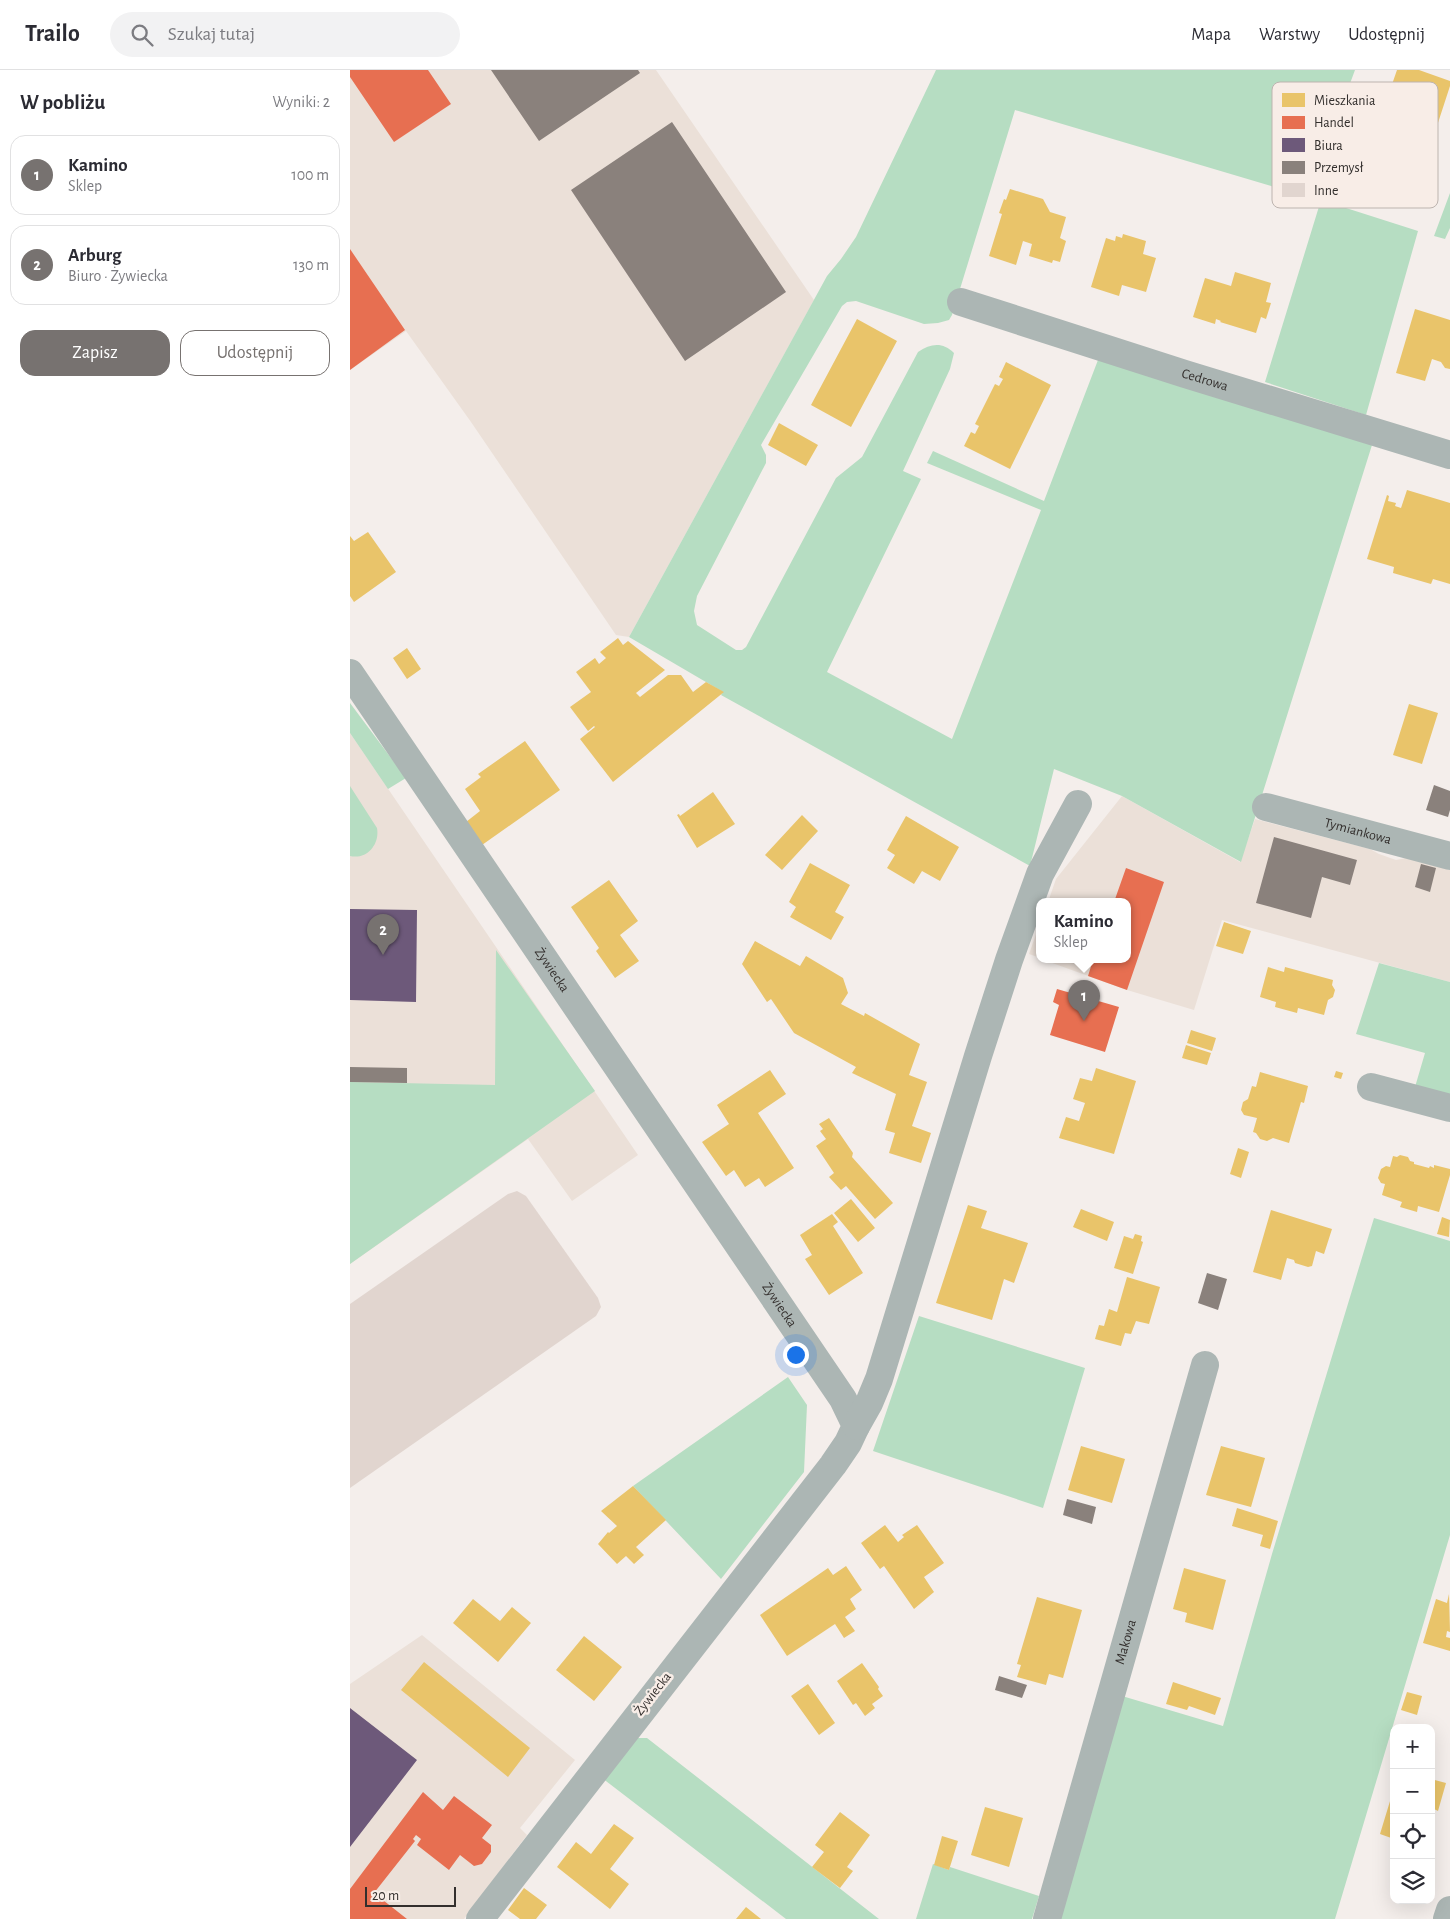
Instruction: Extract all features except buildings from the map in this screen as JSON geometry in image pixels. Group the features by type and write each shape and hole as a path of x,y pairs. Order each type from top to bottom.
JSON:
{"street":[{"name":"Cedrowa","path":"961,302 1185,374 1450,455"},
{"name":"Żywiecka","path":"350,673 843,1399 856,1426 848,1443 832,1465 480,1919"},
{"path":"856,1426 869,1403 879,1379 978,1056 1040,874 1078,804"},
{"name":"Tymiankowa","path":"1266,807 1450,856"},
{"path":"1372,1087 1450,1108"},
{"name":"Makowa","path":"1046,1919 1205,1365"},
{"path":"1448,1919 1450,1910"}],"shaded area":[{"path":"350,70 656,70 814,300 629,637 616,635 471,422 406,331 350,370"},
{"path":"350,733 638,1155 572,1201 528,1139 350,1264"},
{"path":"1122,796 1240,862 1255,819 1370,849 1396,860 1406,858 1450,870 1450,982 1222,920 1194,1010 1127,990 1052,963 1131,963 1131,898 1049,898 1056,879"},
{"path":"1036,934 1036,957 1029,954"},
{"path":"422,1635 575,1760 520,1828 527,1835 464,1919 350,1919 350,1684"}],"green space":[{"path":"936,70 1355,70 1351,82 1272,82 1272,186 1015,110 949,320 924,324 856,301 847,302 842,306 761,445 766,455 766,463 697,596 694,611 697,625 736,650 742,650 746,647 836,478 862,457 918,352 932,345 941,345 954,353 950,369 903,471 921,479 827,672 952,739 1041,510 927,463 933,451 1044,501 1098,360 1372,445 1241,862 1122,796 1054,769 1030,866 721,695 723,692 629,637 827,276 856,237"},
{"path":"1450,193 1450,228 1445,239 1434,236"},
{"path":"1319,208 1346,208 1418,231 1366,415 1265,382"},
{"path":"350,703 406,778 388,789 350,733"},
{"path":"350,786 377,828 376,840 371,850 362,856 356,857 350,856"},
{"path":"496,950 595,1091 350,1264 350,1082 495,1085"},
{"path":"1379,963 1450,982 1450,1097 1415,1087 1425,1053 1356,1034"},
{"path":"1374,1218 1450,1241 1450,1535 1393,1724 1390,1724 1390,1735 1335,1919 1057,1919 1122,1696 1223,1726 1272,1554"},
{"path":"919,1316 1085,1368 1043,1508 873,1451"},
{"path":"788,1377 807,1405 804,1472 721,1579 633,1486"},
{"path":"632,1738 647,1738 879,1919 786,1919 602,1778"},
{"path":"933,1864 949,1870 950,1867 1039,1896 1032,1919 916,1919"}],"place":[{"name":"Arburg","path":"383,955"},
{"name":"Kamino","path":"1084,1021"}]}
